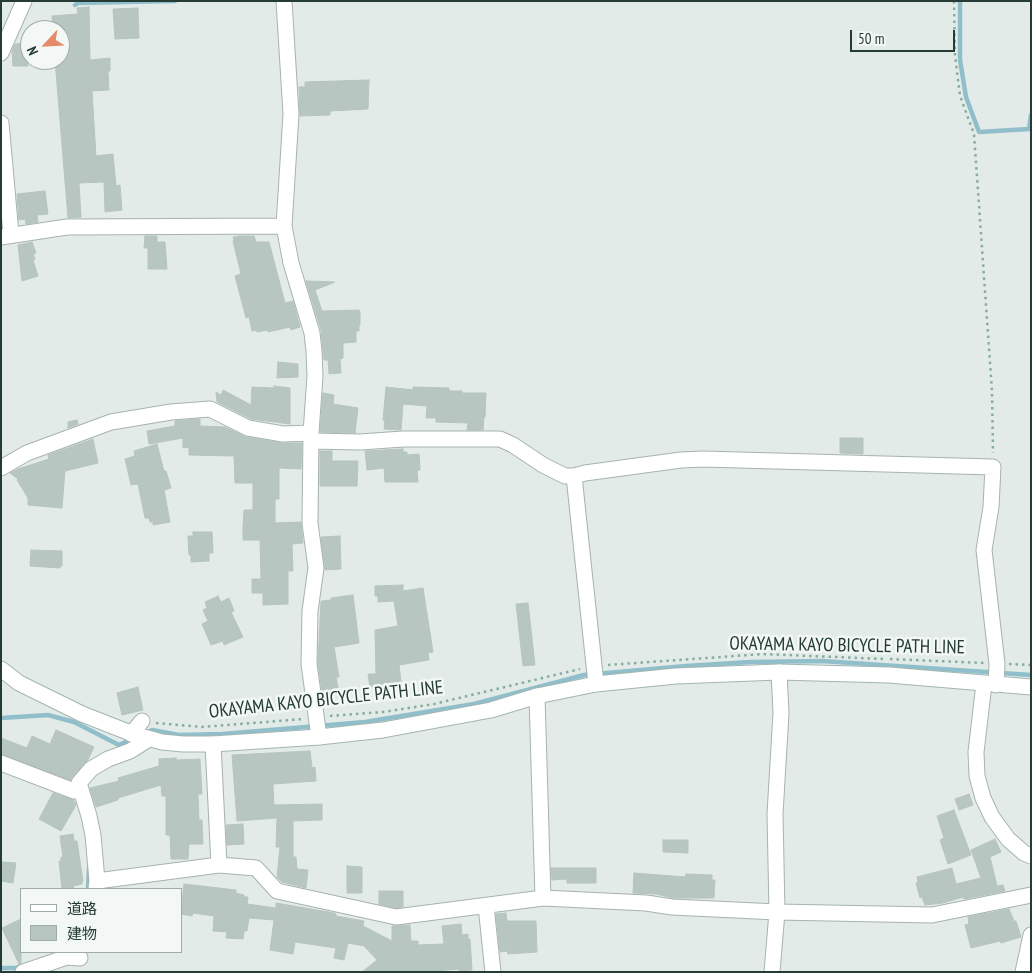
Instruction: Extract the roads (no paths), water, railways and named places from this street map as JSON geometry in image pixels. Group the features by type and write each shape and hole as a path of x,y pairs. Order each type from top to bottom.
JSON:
{"street":[{"path":"1,53 24,1"},
{"path":"284,1 291,114 284,226 291,263 312,334 314,352 315,376 311,437 310,523 316,568 310,611 309,664 318,727"},
{"path":"1,123 6,235 67,227 284,226"},
{"path":"1,468 27,453 111,422 170,412 210,409 248,428 311,437 360,442 403,439 500,439 513,445 558,474 574,476 681,460 703,459 993,466 991,507 984,550 994,676 976,752 977,776 983,798 992,817 1008,839 1024,854 1031,856"},
{"path":"574,476 594,675"},
{"path":"1,669 19,684 82,714 139,736 183,744 213,744 318,727 383,730 444,720 491,710 538,696 594,675 676,676 780,672 994,676 1031,687"},
{"path":"772,972 777,912 775,814 780,672"},
{"path":"538,696 543,898"},
{"path":"142,721 139,736 130,751 108,759 87,772 79,783 77,791 89,816 93,835 96,885 219,864 256,868 277,891 396,917 543,898 777,912 932,915 1031,895"},
{"path":"213,744 219,864"},
{"path":"1,763 77,791"},
{"path":"486,906 493,972"},
{"path":"1023,972 1031,934"},
{"path":"24,972 67,957 82,955"},
{"path":"69,972 82,955"}],"waterway":[{"path":"75,5 78,3 175,1"},
{"path":"960,1 960,60 966,97 979,132 1029,129 1031,115"},
{"path":"146,733 152,730 179,735 223,734 365,722 474,704 584,675 686,666 750,662 822,661 1031,675"},
{"path":"1,718 48,715 74,722 119,745 132,739"},
{"path":"88,888 89,868"},
{"path":"1,968 22,966"}]}
